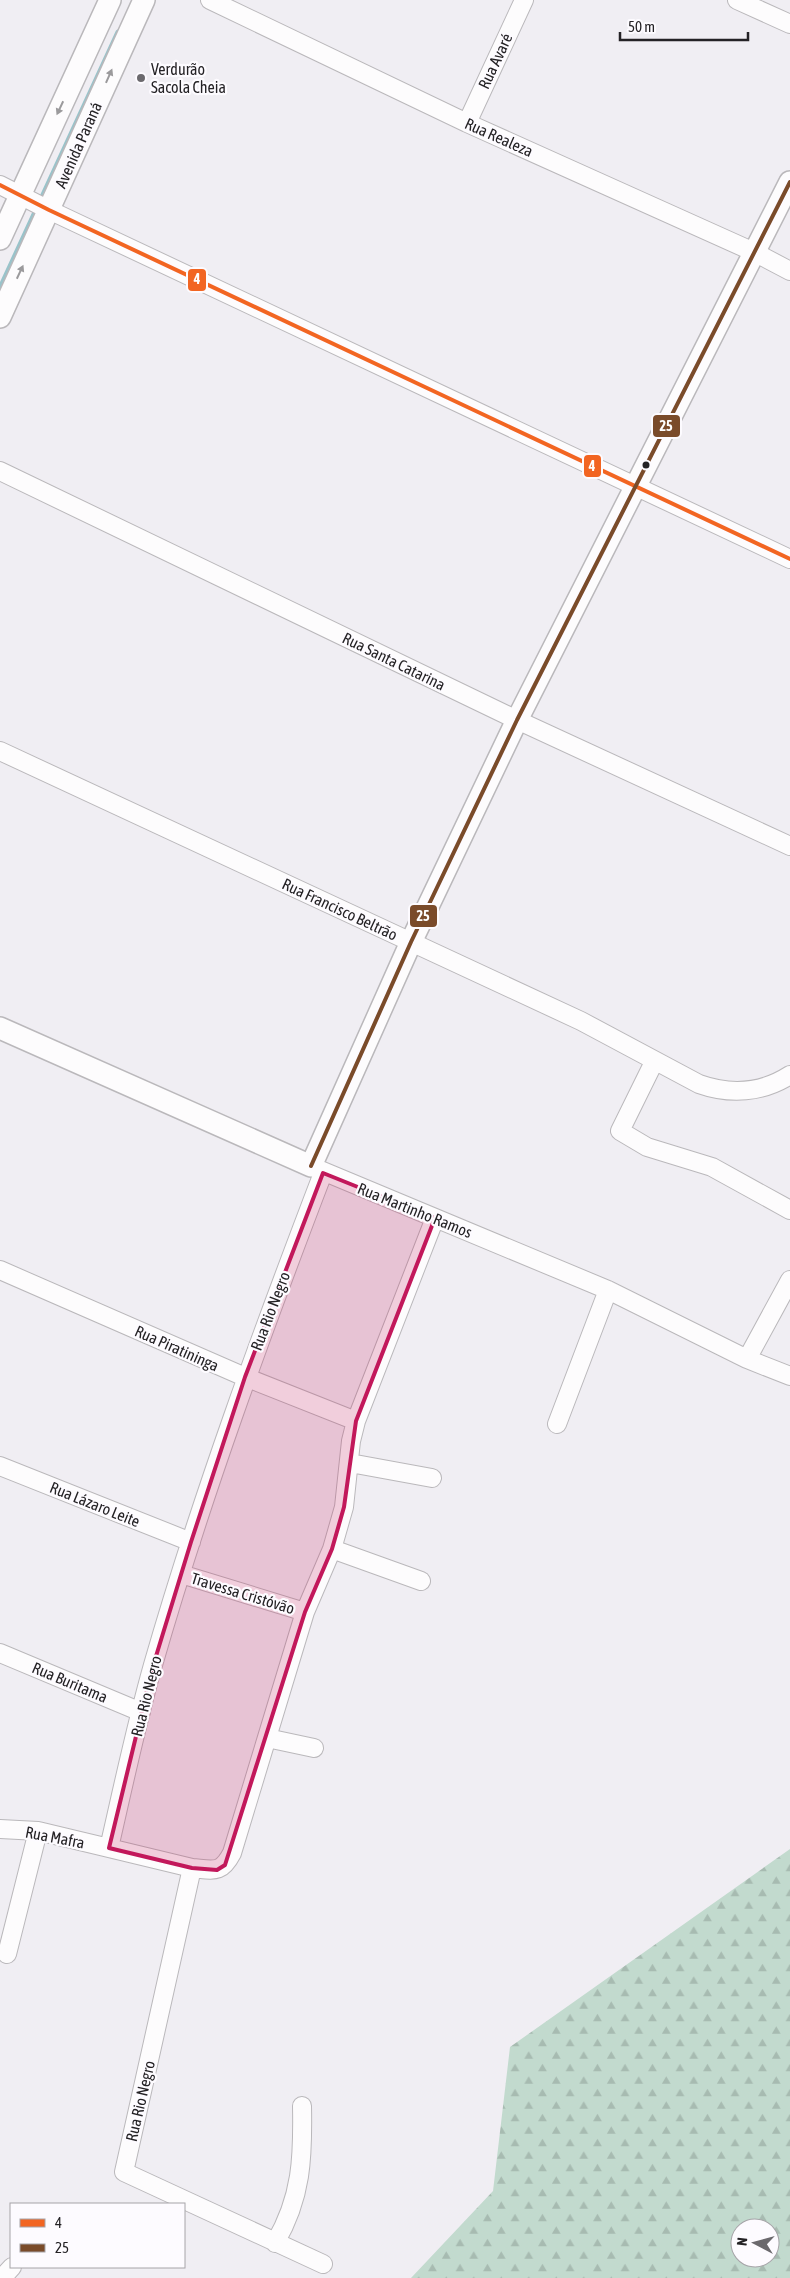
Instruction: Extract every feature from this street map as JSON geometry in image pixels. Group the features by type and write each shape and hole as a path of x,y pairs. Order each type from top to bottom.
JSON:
{"street":[{"name":"Avenida Paraná","path":"0,238 110,0"},
{"name":"Avenida Paraná","path":"0,316 46,208 144,0"},
{"name":"Rua Realeza","path":"210,0 467,123 754,252 790,271"},
{"name":"Rua Avaré","path":"467,123 523,0"},
{"path":"737,0 790,24"},
{"name":"Rua Rio Negro","path":"109,1848 141,1712 181,1574 245,1377 317,1169 411,942 517,720 790,182"},
{"path":"0,185 790,559"},
{"name":"Rua Santa Catarina","path":"0,471 517,720 790,846"},
{"name":"Rua Francisco Beltrão","path":"0,751 581,1021 654,1062 699,1084 728,1091 768,1087 790,1075"},
{"name":"Rua Martinho Ramos","path":"0,1028 317,1169 608,1290 747,1359 790,1376"},
{"path":"654,1062 620,1131 647,1147 712,1167 790,1210"},
{"path":"109,1848 192,1868 217,1870 225,1865 232,1852 304,1612 332,1549 344,1507 351,1441 356,1421 435,1218"},
{"name":"Rua Piratininga","path":"0,1270 245,1377 356,1421"},
{"path":"747,1359 790,1280"},
{"path":"557,1424 608,1290"},
{"path":"350,1463 432,1478"},
{"name":"Rua Lázaro Leite","path":"0,1466 191,1542"},
{"path":"332,1549 422,1581"},
{"name":"Travessa Cristóvão","path":"181,1574 304,1612"},
{"name":"Rua Buritama","path":"0,1653 141,1712"},
{"path":"266,1738 314,1748"},
{"name":"Rua Mafra","path":"0,1829 38,1831 109,1848"},
{"path":"7,1954 38,1831"},
{"name":"Rua Rio Negro","path":"192,1868 124,2172 275,2243"},
{"path":"302,2106 302,2159 298,2190 292,2210 275,2243 323,2264"},
{"path":"2,2278 11,2268"}],"highlighted area":[{"path":"323,1173 435,1218 356,1421 344,1507 332,1549 305,1612 225,1865 217,1870 192,1868 109,1848 153,1666 191,1542 245,1377"}],"green space":[{"path":"790,1849 790,2278 411,2278 493,2191 510,2047"}],"waterway":[{"path":"0,288 118,32"}],"transit line":[{"name":"25","path":"311,1166 411,942 517,720 790,182"},
{"name":"4","path":"0,185 49,210 790,559"}],"place":[{"name":"Verdurão Sacola Cheia","path":"141,78"}]}
